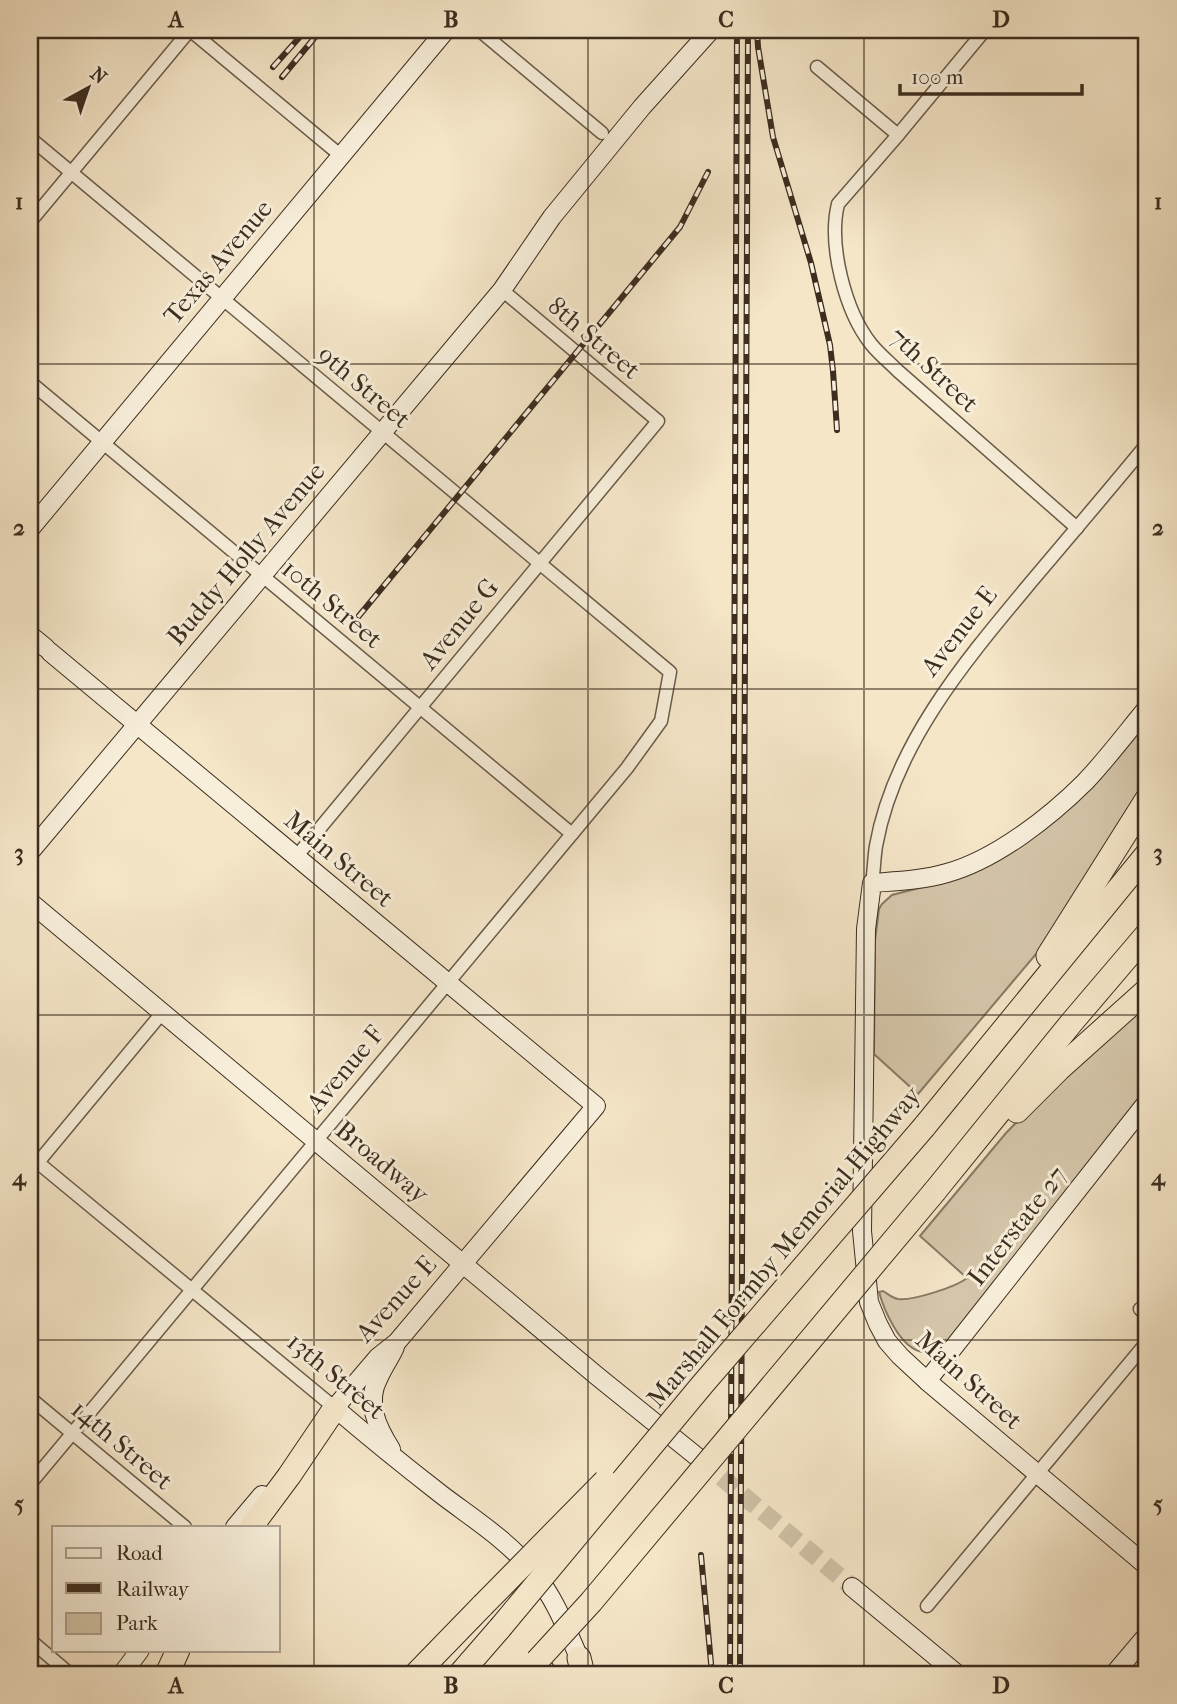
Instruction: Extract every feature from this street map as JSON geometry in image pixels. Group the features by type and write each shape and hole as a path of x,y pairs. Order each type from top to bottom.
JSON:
{"highway":[{"path":"988,1049 1147,799"},
{"name":"Marshall Formby Memorial Highway","path":"460,1674 923,1127 1147,854"},
{"path":"537,1670 1147,933"},
{"path":"935,1191 978,1153 1059,1069 1147,990"},
{"path":"416,1674 652,1432 702,1385"},
{"path":"252,1526 335,1408"},
{"path":"167,1674 177,1652"}],"main road":[{"name":"Texas Avenue","path":"30,529 446,30"},
{"name":"Buddy Holly Avenue","path":"30,852 675,84 717,30"},
{"name":"Main Street","path":"30,635 596,1106"},
{"path":"872,883 911,880 948,873 981,859 1014,840 1086,781 1147,708"},
{"name":"Main Street","path":"872,883 866,929 862,1231 869,1301 878,1324 887,1341 927,1381 1147,1566"},
{"name":"Broadway","path":"30,902 702,1460"},
{"name":"Interstate 27","path":"927,1381 1147,1102"},
{"name":"Avenue E","path":"236,1526 377,1357 397,1342 596,1106"},
{"path":"397,1342 377,1379 372,1397 373,1415 398,1461"},
{"name":"13th Street","path":"335,1408 398,1461 508,1545 535,1574 551,1597 564,1620 583,1669"},
{"path":"852,1587 957,1674"},
{"path":"1114,1674 1147,1635"},
{"path":"122,1674 138,1652"}],"street":[{"path":"30,222 190,30 340,155"},
{"path":"480,30 602,133"},
{"path":"817,67 898,135 985,30"},
{"name":"7th Street","path":"898,135 838,204 835,216 838,257 852,315 870,344 898,371 1077,528"},
{"name":"9th Street","path":"30,138 670,672"},
{"name":"8th Street","path":"502,290 659,421"},
{"name":"10th Street","path":"30,382 572,834"},
{"name":"Avenue G","path":"296,858 659,421"},
{"name":"Avenue E","path":"872,883 877,845 889,799 912,746 944,692 987,635 1147,444"},
{"name":"Avenue F","path":"30,1484 627,768 661,721 670,672"},
{"path":"32,1164 162,1013"},
{"name":"13th Street","path":"32,1164 335,1408"},
{"path":"927,1606 1147,1342"},
{"name":"14th Street","path":"30,1398 184,1526"},
{"path":"30,1640 70,1674"}],"green space":[{"path":"1147,718 1147,783 1141,793 1055,929 918,1094 874,1054 875,941 882,904 892,895 946,881 995,859"},
{"path":"1147,999 1147,1092 950,1342 927,1352 912,1347 893,1326 879,1292 883,1291 898,1299 913,1298 944,1289 967,1278 920,1236 1006,1133 1048,1090"}],"tunnel":[{"path":"701,1460 852,1587"}],"railway":[{"path":"273,67 306,30"},
{"path":"282,77 321,30"},
{"path":"730,1674 737,30"},
{"path":"740,1674 748,30"},
{"path":"757,30 773,137 811,263 830,345 837,430"},
{"path":"358,617 680,227 708,172"},
{"path":"701,1555 712,1674"}]}
